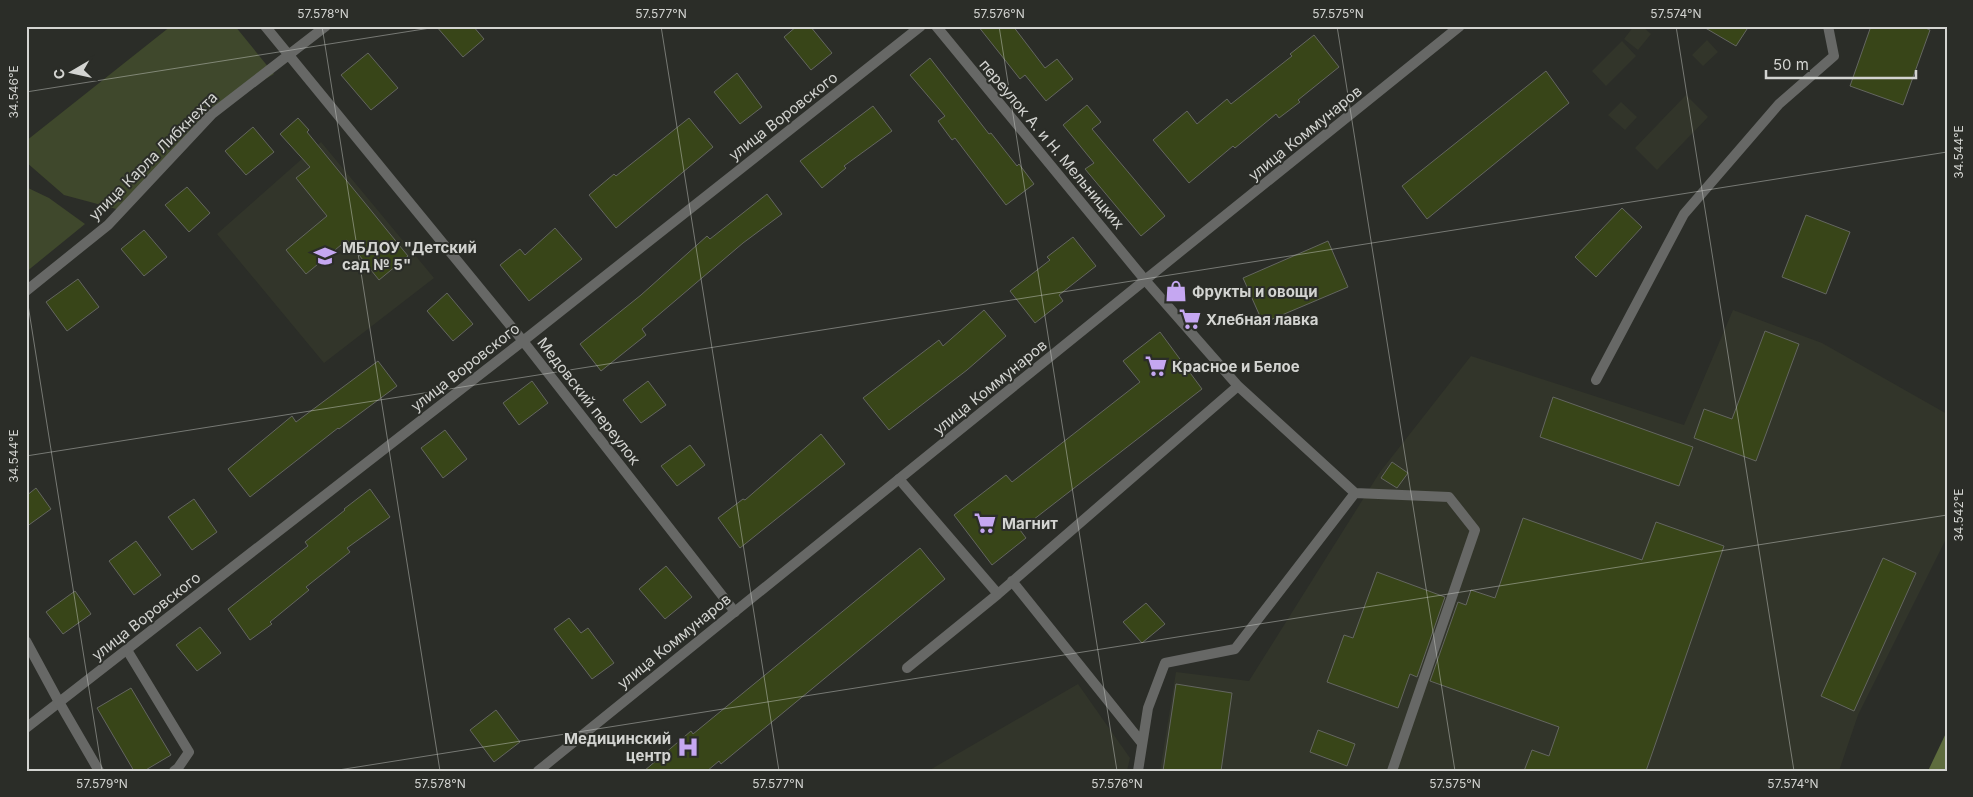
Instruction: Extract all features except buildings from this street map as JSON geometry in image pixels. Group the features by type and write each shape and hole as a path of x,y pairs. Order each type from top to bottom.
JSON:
{"street":[{"name":"Медовский переулок","path":"265,26 523,341 734,612"},
{"name":"улица Карла Либкнехта","path":"26,291 108,225 212,114 326,26"},
{"name":"улица Воровского","path":"26,728 523,341 921,26"},
{"name":"переулок А. и Н. Мельницких","path":"936,26 1146,280 1238,386 1354,493"},
{"name":"улица Коммунаров","path":"538,771 1460,26"},
{"path":"1596,380 1684,214 1779,104 1834,56 1828,26"},
{"path":"907,668 998,594 1238,386"},
{"path":"899,479 998,594"},
{"path":"1138,771 1148,708 1166,663 1235,649 1354,493 1448,497 1475,530 1392,771"},
{"path":"1012,581 1142,743"},
{"path":"26,641 99,771"},
{"path":"127,650 189,752 174,771"}],"shaded area":[{"path":"171,26 235,26 274,74 209,111 120,210 64,195 26,162 26,141"},
{"path":"1634,26 1642,26 1651,34 1638,50 1624,39"},
{"path":"1707,40 1718,52 1703,66 1692,55"},
{"path":"1622,41 1636,56 1606,86 1592,71"},
{"path":"1686,95 1708,117 1657,170 1635,148"},
{"path":"1621,102 1637,117 1625,130 1608,115"},
{"name":"МБДОУ \"Детский сад № 5\"","path":"321,142 434,278 324,363 217,234"},
{"path":"26,187 49,198 85,224 26,272"},
{"path":"1733,310 1822,343 1947,414 1947,537 1858,715 1839,771 1160,771 1176,672 1249,681 1380,472 1471,356 1684,425"},
{"path":"1078,684 1130,758 1127,771 928,771"},
{"path":"1947,731 1947,771 1928,771"}],"place":[{"name":"МБДОУ \"Детский сад № 5\"","path":"325,256"},
{"name":"Фрукты и овощи","path":"1176,291"},
{"name":"Хлебная лавка","path":"1190,319"},
{"name":"Красное и Белое","path":"1156,366"},
{"name":"Магнит","path":"985,523"},
{"name":"Медицинский центр","path":"688,747"}]}
